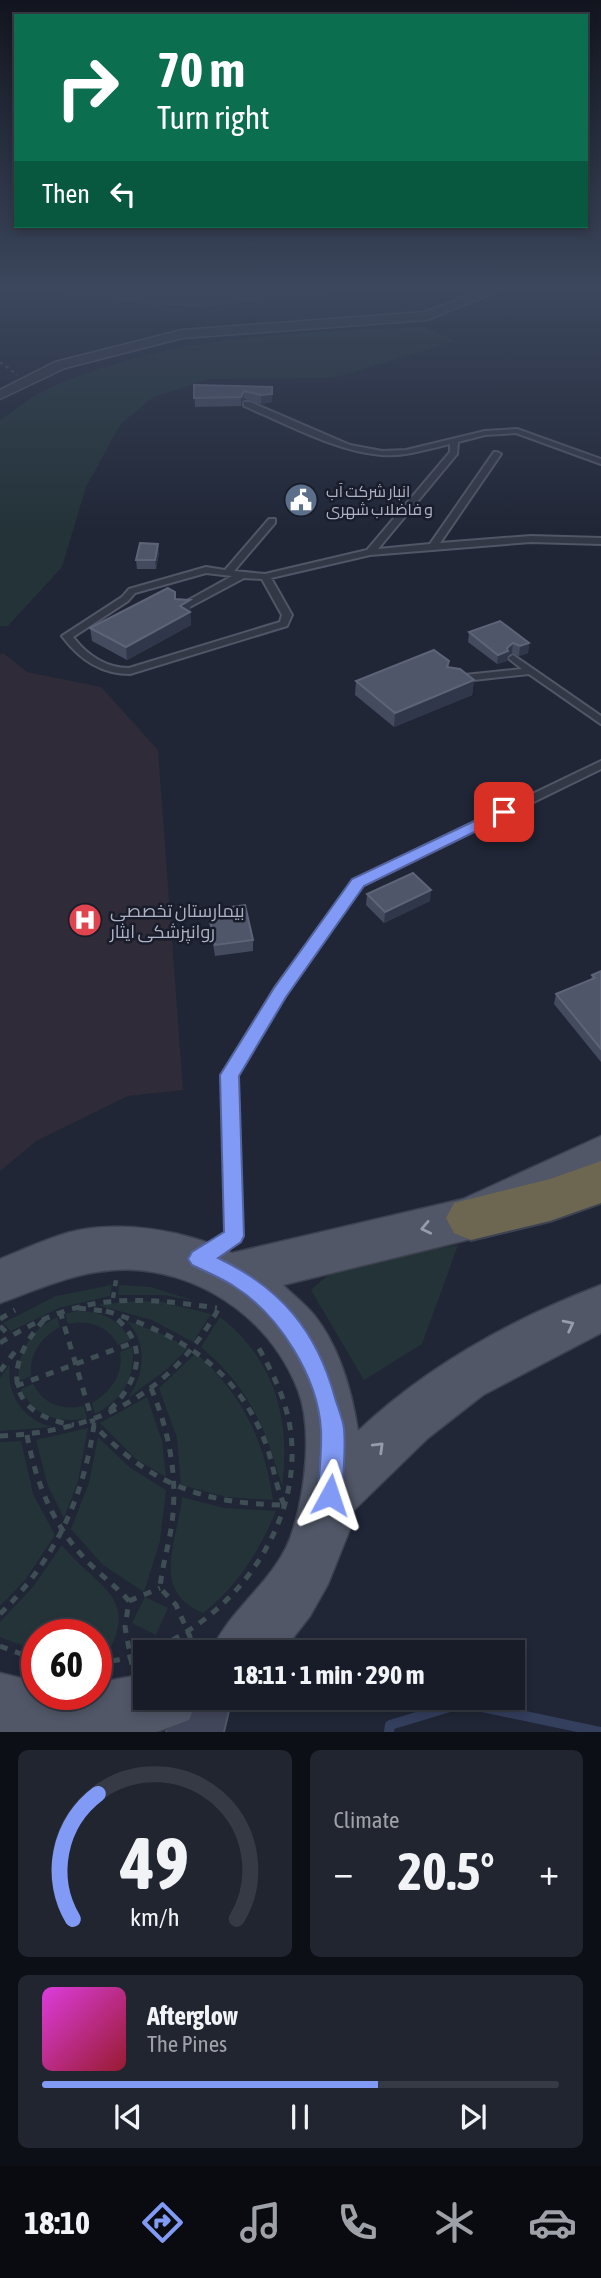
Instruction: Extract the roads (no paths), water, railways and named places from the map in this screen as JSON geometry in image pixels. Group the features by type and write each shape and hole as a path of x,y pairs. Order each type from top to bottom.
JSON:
{"highway":[{"path":"471,1219 550,1200 601,1182"}],"main road":[{"path":"217,1293 471,1219 601,1154"},
{"path":"9,1294 45,1259 104,1247 162,1249 217,1293 264,1297 285,1317 316,1368 332,1428 302,1502"},
{"path":"302,1502 465,1377 601,1308"},
{"path":"252,1640 283,1605 309,1563 322,1529 302,1502"},
{"path":"43,1710 61,1717 100,1716 133,1709"},
{"path":"195,1732 200,1710"}],"street":[{"path":"15,374 27,370"},
{"path":"0,395 50,370"}],"lane":[{"path":"247,404 348,447 362,450 406,452 485,433 517,431 601,462"},
{"path":"370,552 454,452 454,440"},
{"path":"433,545 497,454"},
{"path":"227,573 272,521"},
{"path":"265,577 287,615 284,624 252,635 130,671 114,672 74,646 67,636 125,599 132,591 206,570 265,577 370,552 433,545 531,539 601,541"},
{"path":"181,608 243,574"},
{"path":"513,658 601,721"},
{"path":"452,680 531,671"},
{"path":"217,1293 234,1236 230,1075 280,992 358,883 601,765"}],"waterway":[{"path":"389,1732 390,1725 463,1703 601,1732"}],"place":[{"name":"انبار شرکت آب و فاضلاب شهری","path":"301,500"},
{"name":"بیمارستان تخصصی روانپزشکی ایثار","path":"85,920"}]}
